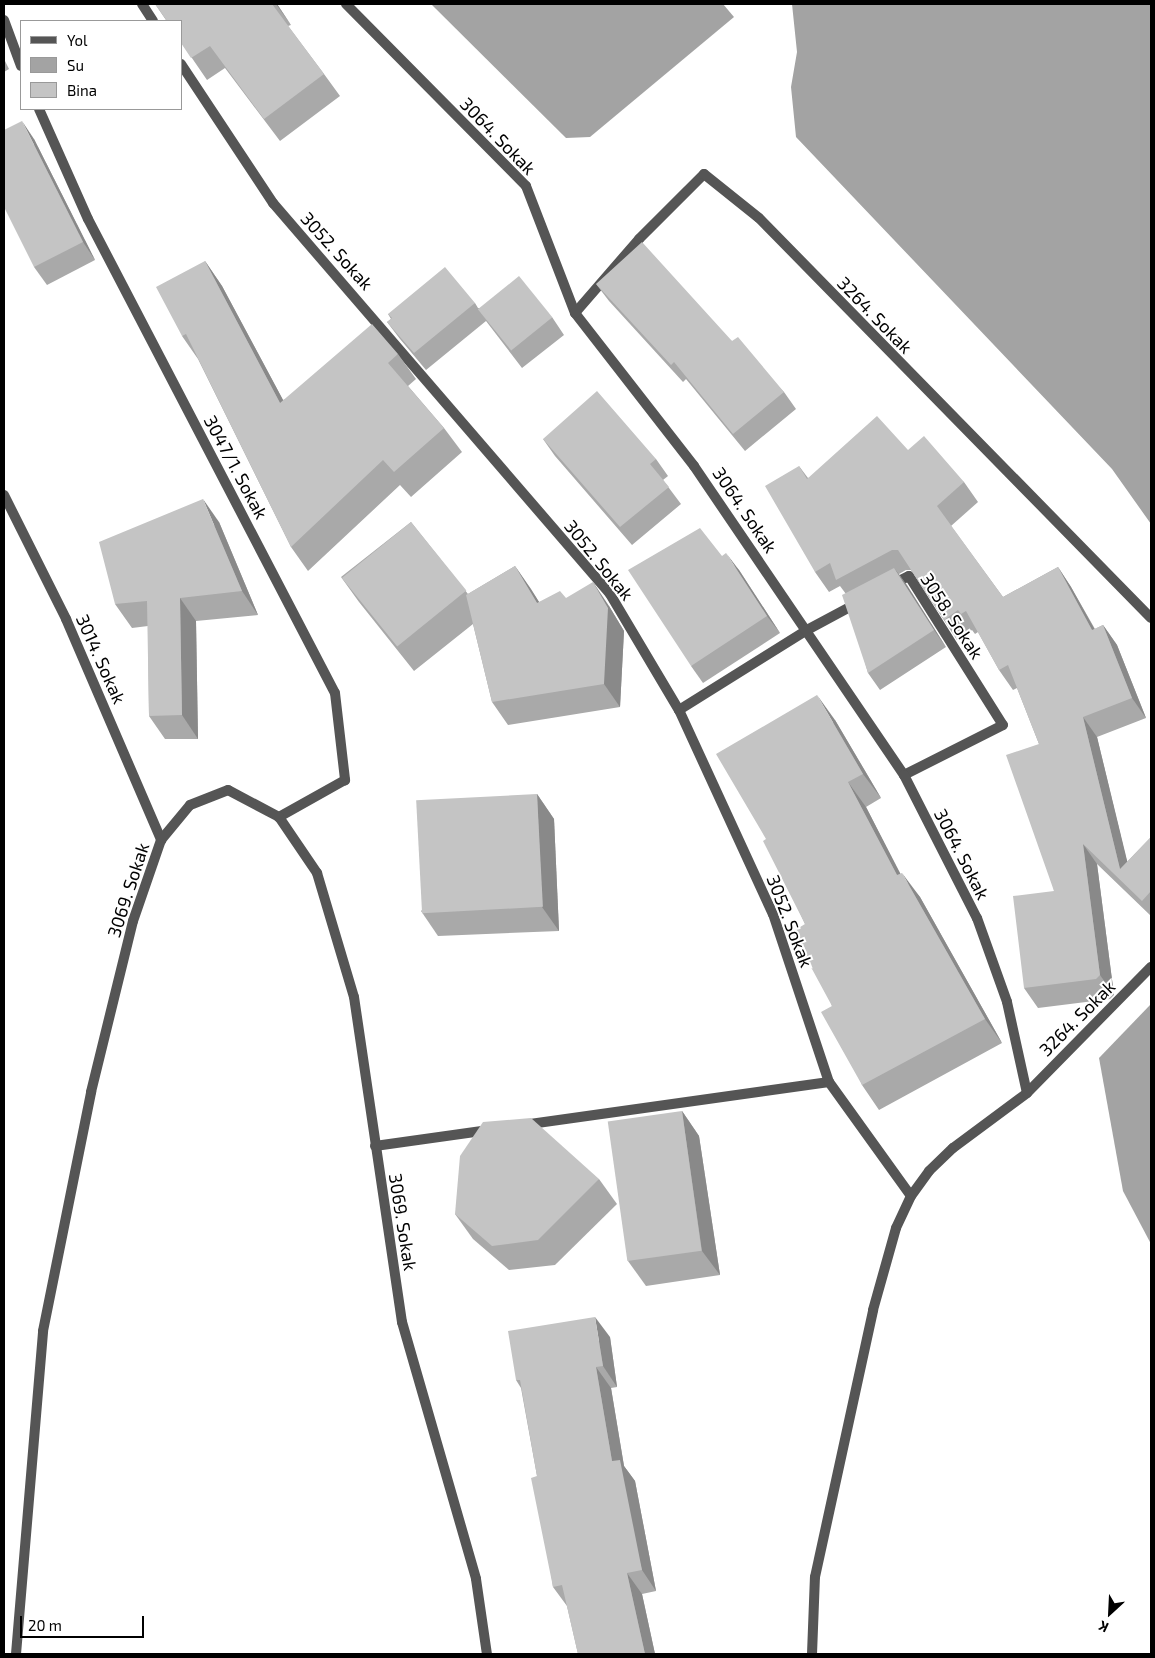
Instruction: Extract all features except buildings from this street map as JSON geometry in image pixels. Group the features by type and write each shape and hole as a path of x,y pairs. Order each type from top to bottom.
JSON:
{"street":[{"path":"142,4 152,20"},
{"name":"3064. Sokak","path":"346,4 526,186 575,313 694,466 904,775 977,918 1007,1002 1027,1093"},
{"path":"4,20 20,63"},
{"name":"3052. Sokak","path":"182,66 273,203 610,594 680,710 773,914 829,1082 911,1196"},
{"name":"3047/1. Sokak","path":"39,110 88,219 335,693 345,780 279,817"},
{"name":"3264. Sokak","path":"575,313 639,239 704,174 759,218 1151,618"},
{"name":"3014. Sokak","path":"4,495 66,619 161,840"},
{"name":"3058. Sokak","path":"883,590 909,576 1003,725 904,775"},
{"path":"680,710 807,630 866,598"},
{"name":"3069. Sokak","path":"16,1654 44,1331 90,1092 132,921 161,840 190,805 228,790 279,817 317,873 354,997 402,1322 476,1579 487,1654"},
{"name":"3264. Sokak","path":"812,1654 815,1577 873,1310 896,1228 911,1196 929,1171 953,1148 1027,1093 1151,967"},
{"path":"375,1146 829,1082"}],"water":[{"path":"431,4 723,4 734,17 590,137 566,138"},
{"path":"792,4 1151,4 1151,524 1112,469 796,137 791,87 797,52"},
{"path":"1151,1004 1151,1244 1123,1191 1099,1058"}]}
